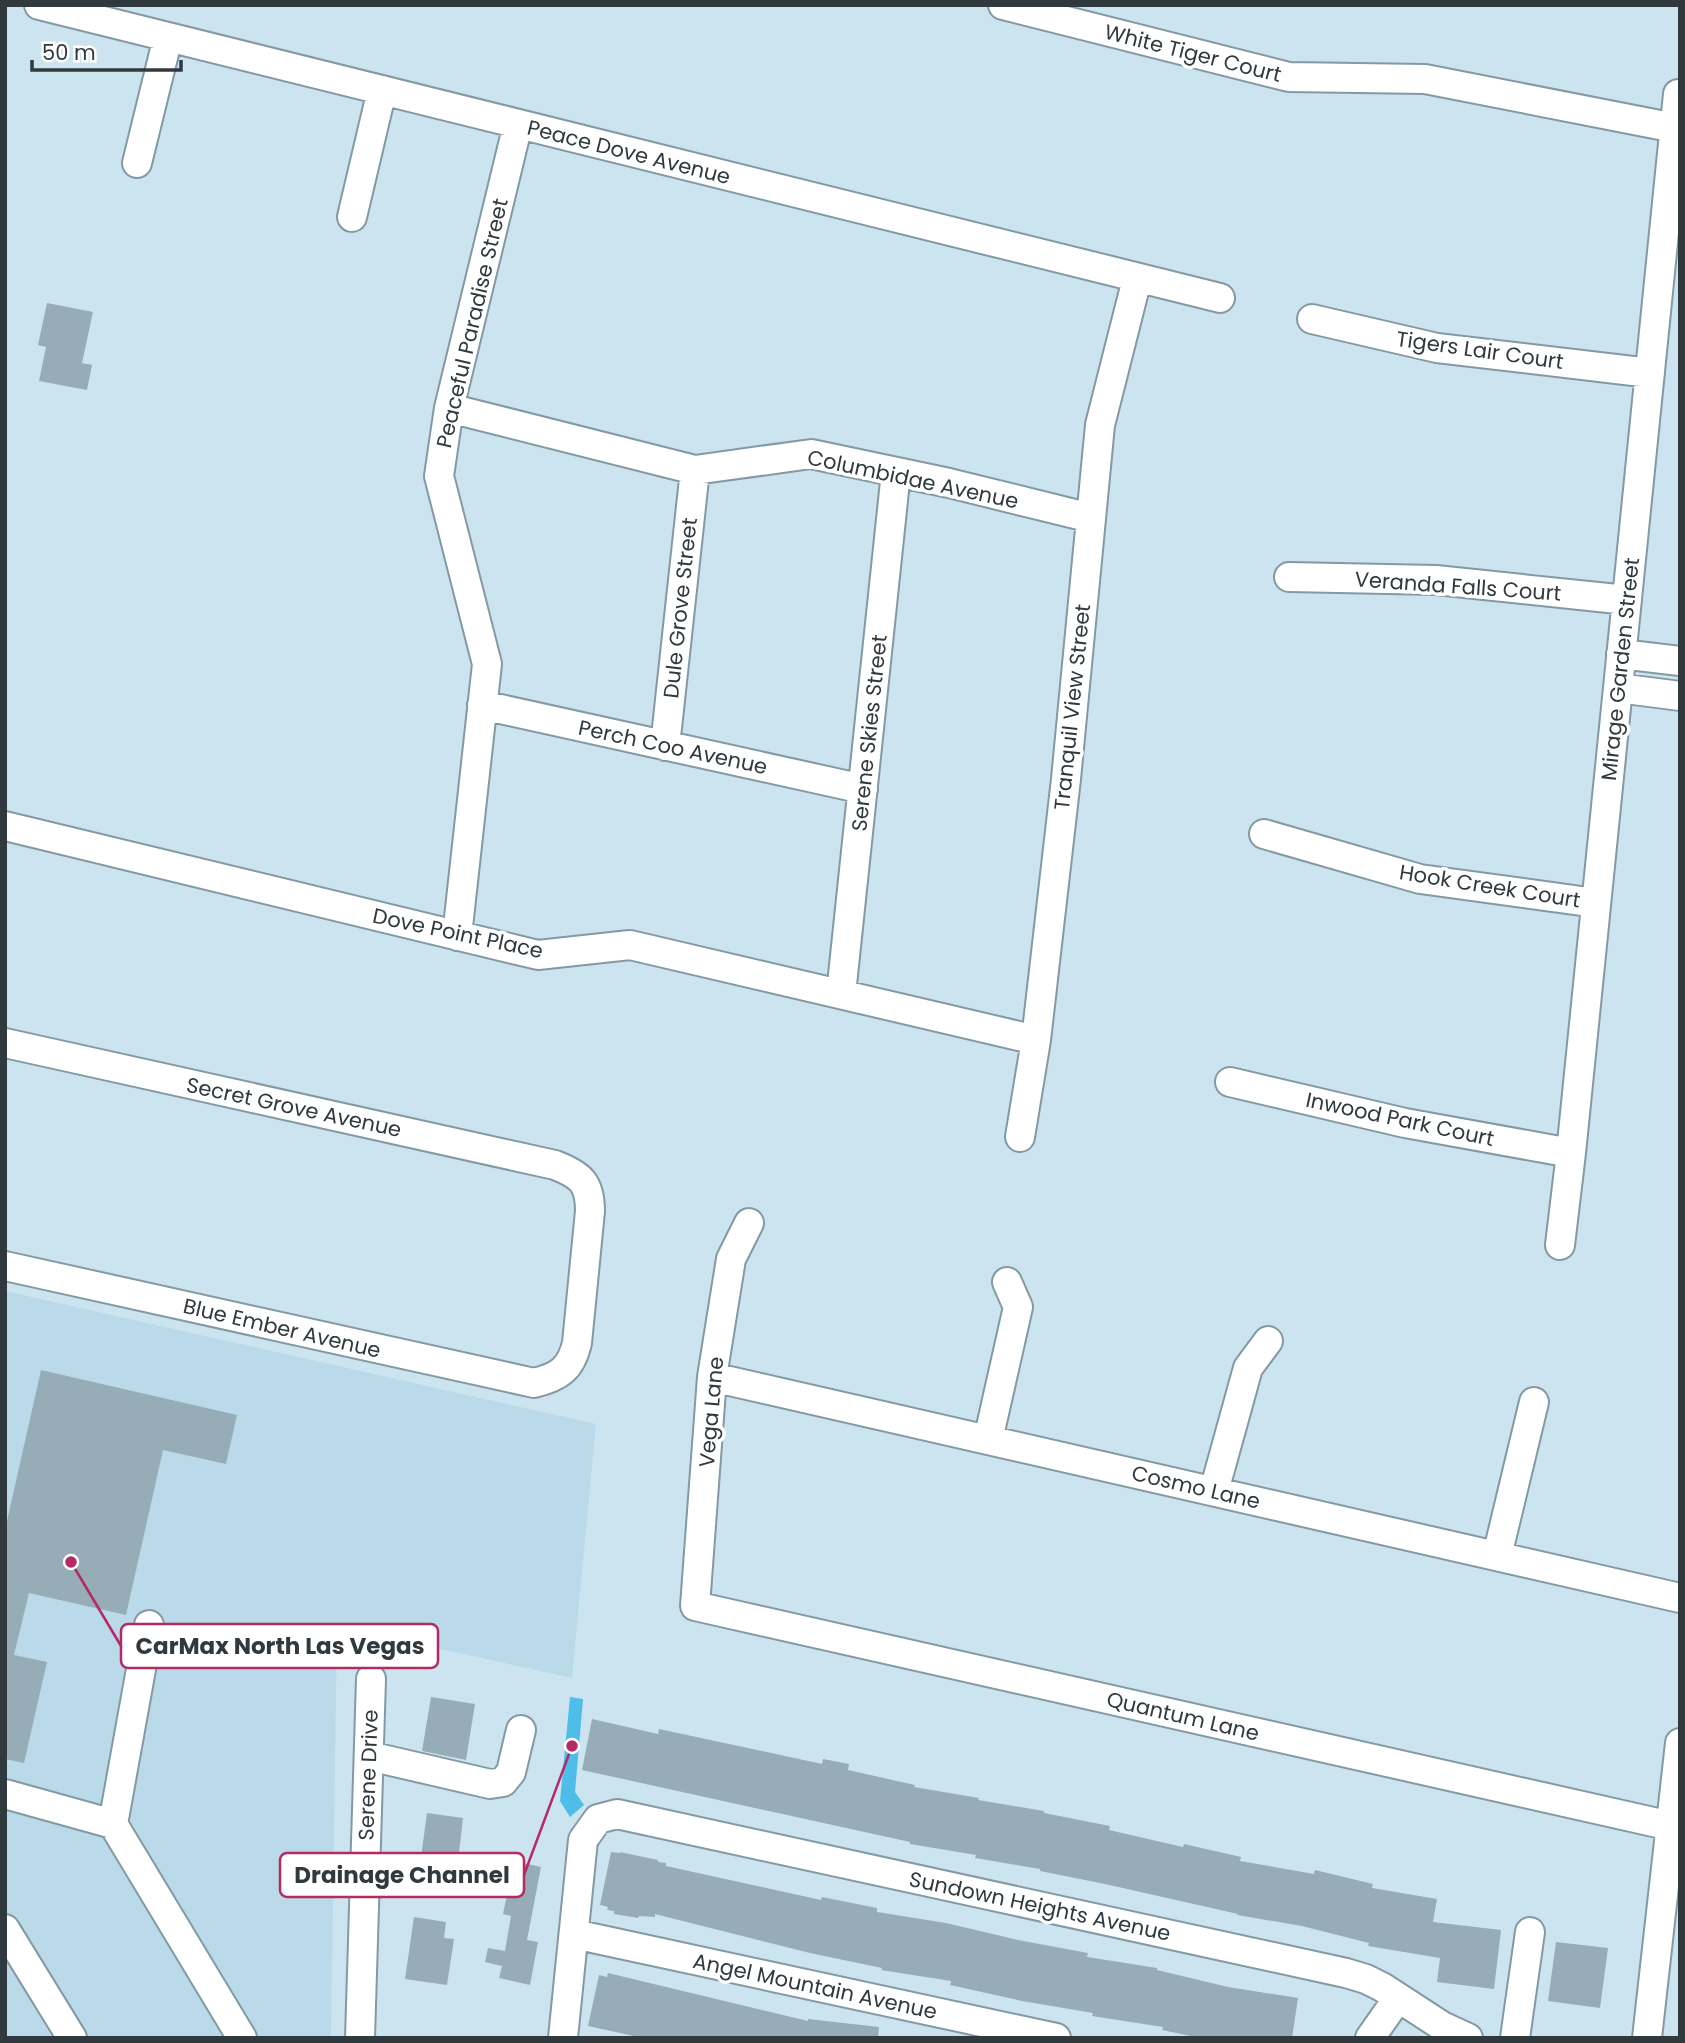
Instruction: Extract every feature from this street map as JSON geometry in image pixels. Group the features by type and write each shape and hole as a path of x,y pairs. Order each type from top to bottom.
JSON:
{"street":[{"name":"Peace Dove Avenue","path":"39,5 1220,298"},
{"name":"White Tiger Court","path":"1003,5 1289,77 1425,79 1675,128"},
{"path":"137,163 168,37"},
{"path":"352,217 382,90"},
{"name":"Mirage Garden Street","path":"1560,1245 1678,94"},
{"name":"Peaceful Paradise Street","path":"457,936 487,664 439,476 449,408 518,124"},
{"name":"Tranquil View Street","path":"1020,1137 1036,1040 1066,779 1100,425 1137,279"},
{"name":"Tigers Lair Court","path":"1312,319 1437,348 1650,373"},
{"name":"Columbidae Avenue","path":"449,408 695,470 811,454 1091,518"},
{"name":"Dule Grove Street","path":"664,746 695,470"},
{"name":"Serene Skies Street","path":"841,994 896,472"},
{"name":"Veranda Falls Court","path":"1289,577 1436,580 1627,600"},
{"path":"1618,688 1677,695 1679,661 1621,654"},
{"name":"Perch Coo Avenue","path":"482,705 863,789"},
{"name":"Dove Point Place","path":"5,827 538,955 630,945 1036,1040"},
{"name":"Hook Creek Court","path":"1264,834 1420,879 1596,903"},
{"name":"Secret Grove Avenue","path":"5,1043 555,1164 569,1170 580,1177 590,1197 590,1211 577,1343 574,1356 559,1375"},
{"name":"Inwood Park Court","path":"1230,1082 1405,1123 1571,1153"},
{"name":"Vega Lane","path":"695,1606 712,1377 731,1259 749,1223"},
{"name":"Blue Ember Avenue","path":"5,1266 518,1381 534,1383 559,1375"},
{"path":"988,1440 1018,1307 1007,1282"},
{"path":"1214,1491 1248,1368 1268,1341"},
{"name":"Cosmo Lane","path":"712,1377 1680,1598"},
{"path":"1497,1556 1534,1402"},
{"name":"Quantum Lane","path":"695,1606 1671,1826"},
{"path":"149,1625 113,1824 242,2038"},
{"name":"Serene Drive","path":"360,2038 371,1679"},
{"path":"369,1756 490,1784 503,1782 511,1772 522,1730"},
{"path":"1647,2038 1680,1743"},
{"path":"5,1794 113,1824"},
{"name":"Sundown Heights Avenue","path":"574,1934 583,1840 598,1819 617,1814 1346,1973 1382,1987 1442,2026 1468,2038"},
{"path":"5,1929 72,2038"},
{"path":"1515,2038 1531,1932"},
{"path":"563,2038 574,1934"},
{"name":"Angel Mountain Avenue","path":"574,1934 1056,2038"},
{"path":"1370,2038 1398,1998"}],"shaded area":[{"path":"5,1291 596,1424 572,1678 337,1626 331,2038 5,2038"}],"water":[{"path":"570,1697 583,1699 575,1792 584,1805 570,1817 560,1801"}],"building":[{"path":"47,303 93,312 82,363 92,365 87,390 39,381 46,347 38,345"},
{"path":"41,1370 237,1415 226,1464 163,1450 126,1615 29,1593 14,1655 47,1662 24,1763 5,1759 5,1530"},
{"path":"431,1697 475,1704 466,1760 422,1751"},
{"path":"592,1719 658,1734 659,1729 822,1764 823,1759 849,1764 848,1770 915,1785 914,1787 1044,1811 1110,1826 1109,1830 1241,1857 1240,1861 1314,1874 1315,1870 1373,1884 1372,1888 1437,1899 1433,1922 1501,1930 1494,1989 1437,1982 1440,1958 1368,1946 1369,1943 1302,1926 1237,1915 1040,1869 910,1844 582,1770"},
{"path":"427,1813 463,1818 458,1862 421,1857"},
{"path":"611,1852 658,1860 666,1863 666,1866 821,1900 822,1897 877,1908 877,1912 946,1923 1088,1953 1087,1957 1157,1968 1228,1987 1298,1998 1292,2038 1200,2038 1162,2030 1163,2027 1092,2016 1093,2013 950,1985 951,1981 881,1970 882,1968 655,1914 655,1917 638,1918 614,1914 614,1911 607,1910 608,1907 600,1905"},
{"path":"514,1861 541,1867 527,1940 538,1942 530,1985 499,1978 502,1966 485,1962 488,1948 505,1951 511,1916 503,1914"},
{"path":"414,1917 446,1922 444,1938 454,1939 447,1985 405,1979"},
{"path":"1556,1942 1608,1948 1600,2008 1548,2001"},
{"path":"608,1973 808,2021 879,2027 878,2038 643,2038 588,2026 599,1975 607,1977"}],"place":[{"name":"CarMax North Las Vegas","path":"71,1562"},
{"name":"Drainage Channel","path":"572,1746"}]}
